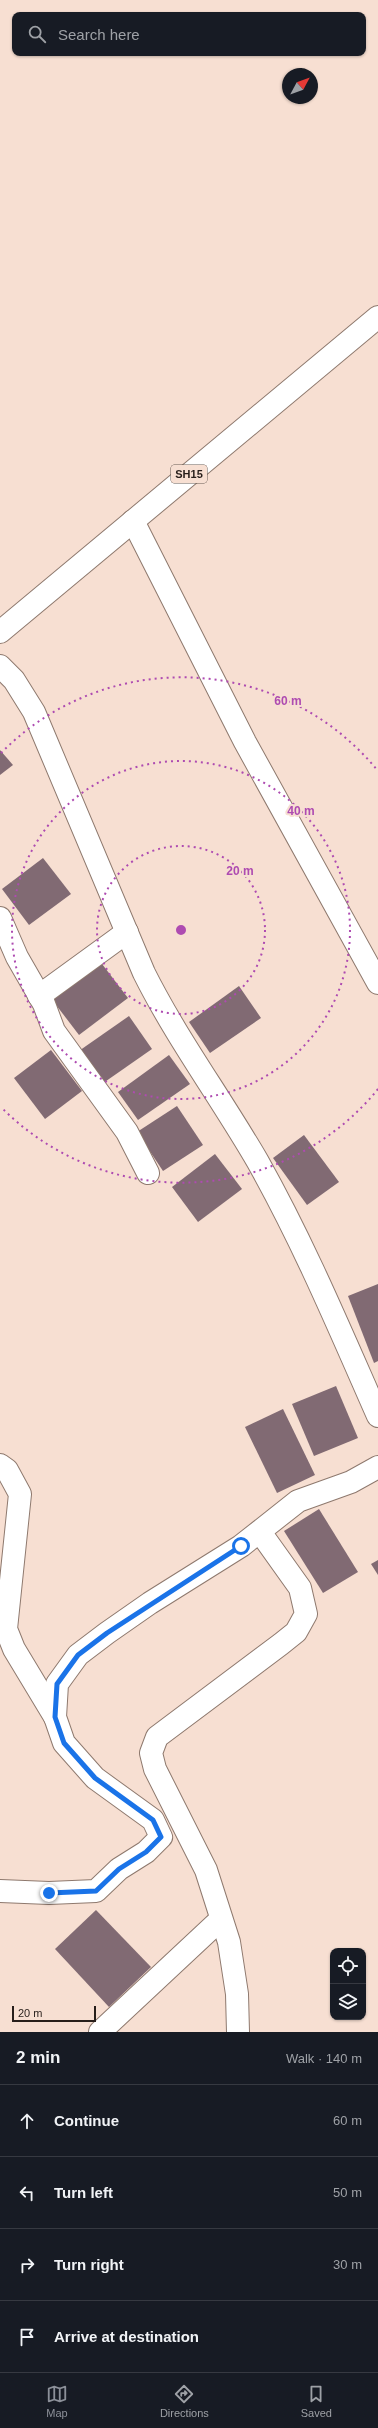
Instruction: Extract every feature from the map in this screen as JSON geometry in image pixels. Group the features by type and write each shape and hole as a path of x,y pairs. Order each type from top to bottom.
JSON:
{"street":[{"name":"SH15","path":"0,632 132,521 377,321"},
{"path":"132,521 245,742 378,983"},
{"path":"0,666 14,680 34,712 144,973 165,1015 258,1162 306,1254 378,1416"},
{"path":"0,918 17,957 39,996 54,1031 127,1132 148,1173"},
{"path":"39,996 127,932"},
{"path":"0,1465 7,1470 20,1494 3,1629 55,1717 64,1743 95,1778 153,1820 161,1837 146,1852 119,1869 96,1891 49,1893 0,1891"},
{"path":"55,1717 57,1684 78,1655 150,1603 208,1568 260,1532 298,1501 351,1482 378,1467"},
{"path":"238,2032 237,1994 231,1957 221,1918 206,1870 155,1769 151,1753 157,1737 296,1632 306,1614 300,1588 260,1532"},
{"path":"100,2032 221,1918"}],"building":[{"path":"0,750 13,765 0,775"},
{"path":"43,858 71,894 29,925 2,889"},
{"path":"99,960 128,998 79,1035 50,997"},
{"path":"239,986 261,1018 210,1053 189,1022"},
{"path":"129,1016 152,1049 99,1086 76,1053"},
{"path":"51,1050 82,1091 45,1119 14,1078"},
{"path":"169,1055 190,1084 138,1120 118,1092"},
{"path":"177,1106 203,1145 163,1171 137,1132"},
{"path":"304,1135 339,1182 307,1205 273,1158"},
{"path":"215,1154 242,1189 198,1222 172,1187"},
{"path":"378,1284 378,1361 374,1363 348,1296"},
{"path":"336,1386 358,1438 314,1456 292,1404"},
{"path":"283,1409 315,1475 277,1493 245,1427"},
{"path":"319,1509 358,1572 323,1593 284,1531"},
{"path":"378,1560 378,1575 371,1564"},
{"path":"96,1910 151,1967 109,2007 55,1949"}],"route":[{"path":"49,1893 78,1893 96,1891 119,1869 146,1852 161,1837 153,1820 122,1795 95,1778 64,1743 55,1717 57,1684 78,1655 107,1633 150,1603 241,1546"}]}
